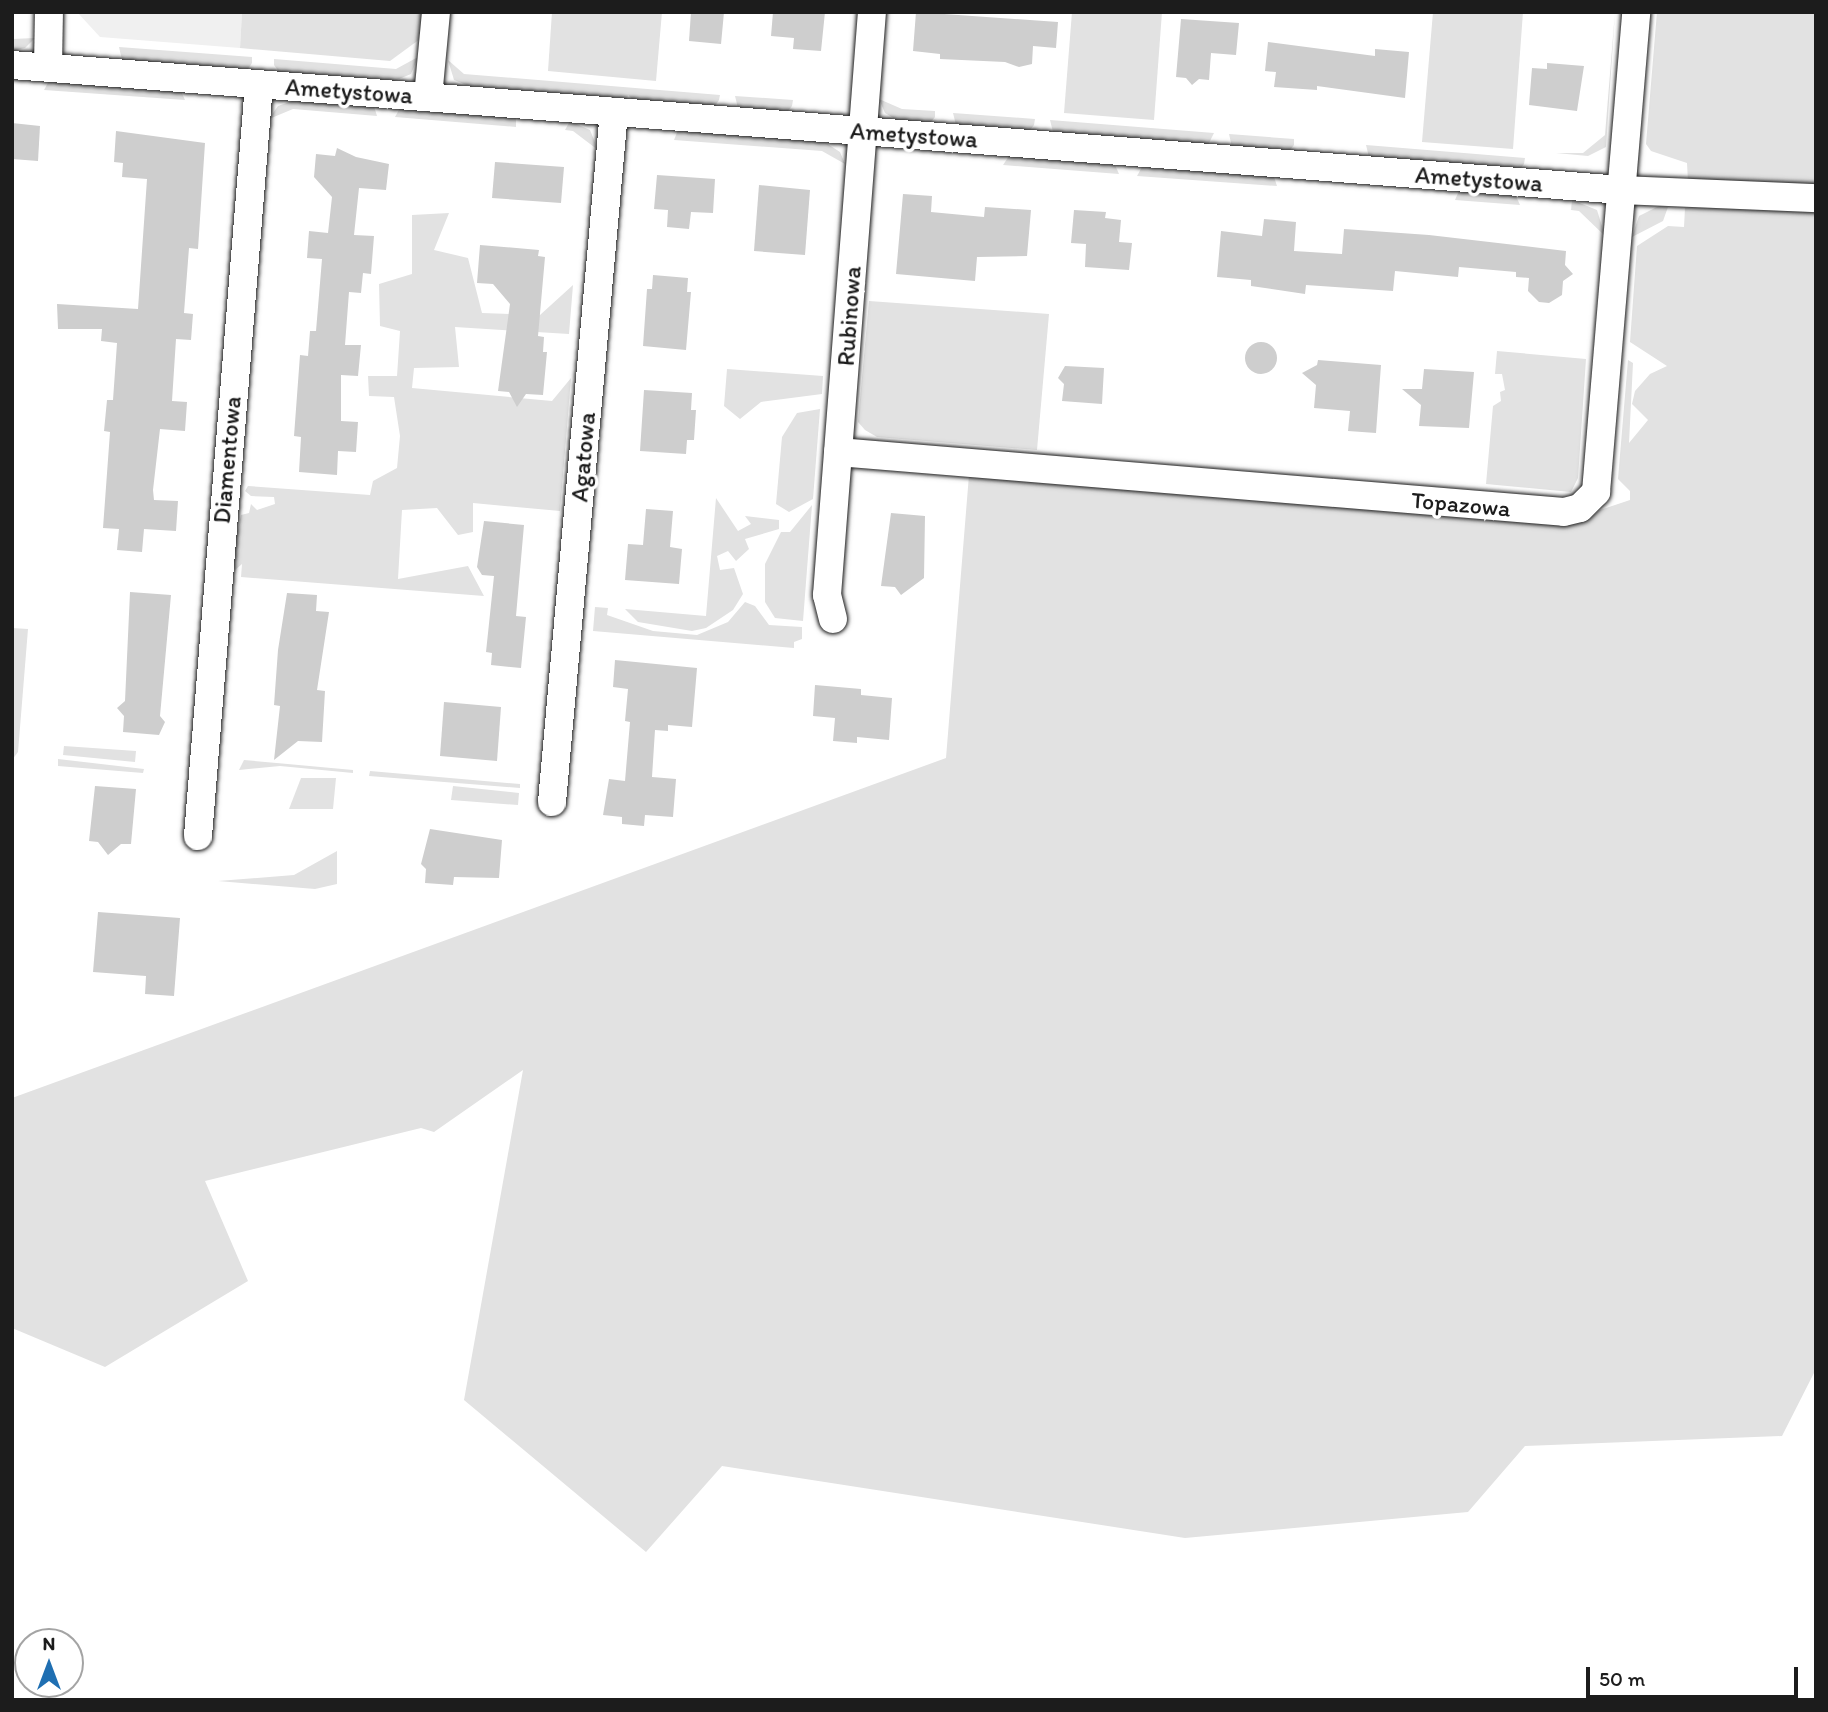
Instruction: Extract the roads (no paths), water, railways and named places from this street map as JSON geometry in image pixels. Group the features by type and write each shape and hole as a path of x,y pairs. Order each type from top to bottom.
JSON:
{"street":[{"path":"48,67 49,12"},
{"path":"428,97 436,12"},
{"name":"Rubinowa","path":"833,619 827,595 872,12"},
{"name":"Topazowa","path":"838,452 1575,511 1596,492 1636,12"},
{"name":"Ametystowa","path":"12,65 1623,190 1816,198"},
{"name":"Diamentowa","path":"198,836 259,84"},
{"name":"Agatowa","path":"552,802 614,112"}]}
